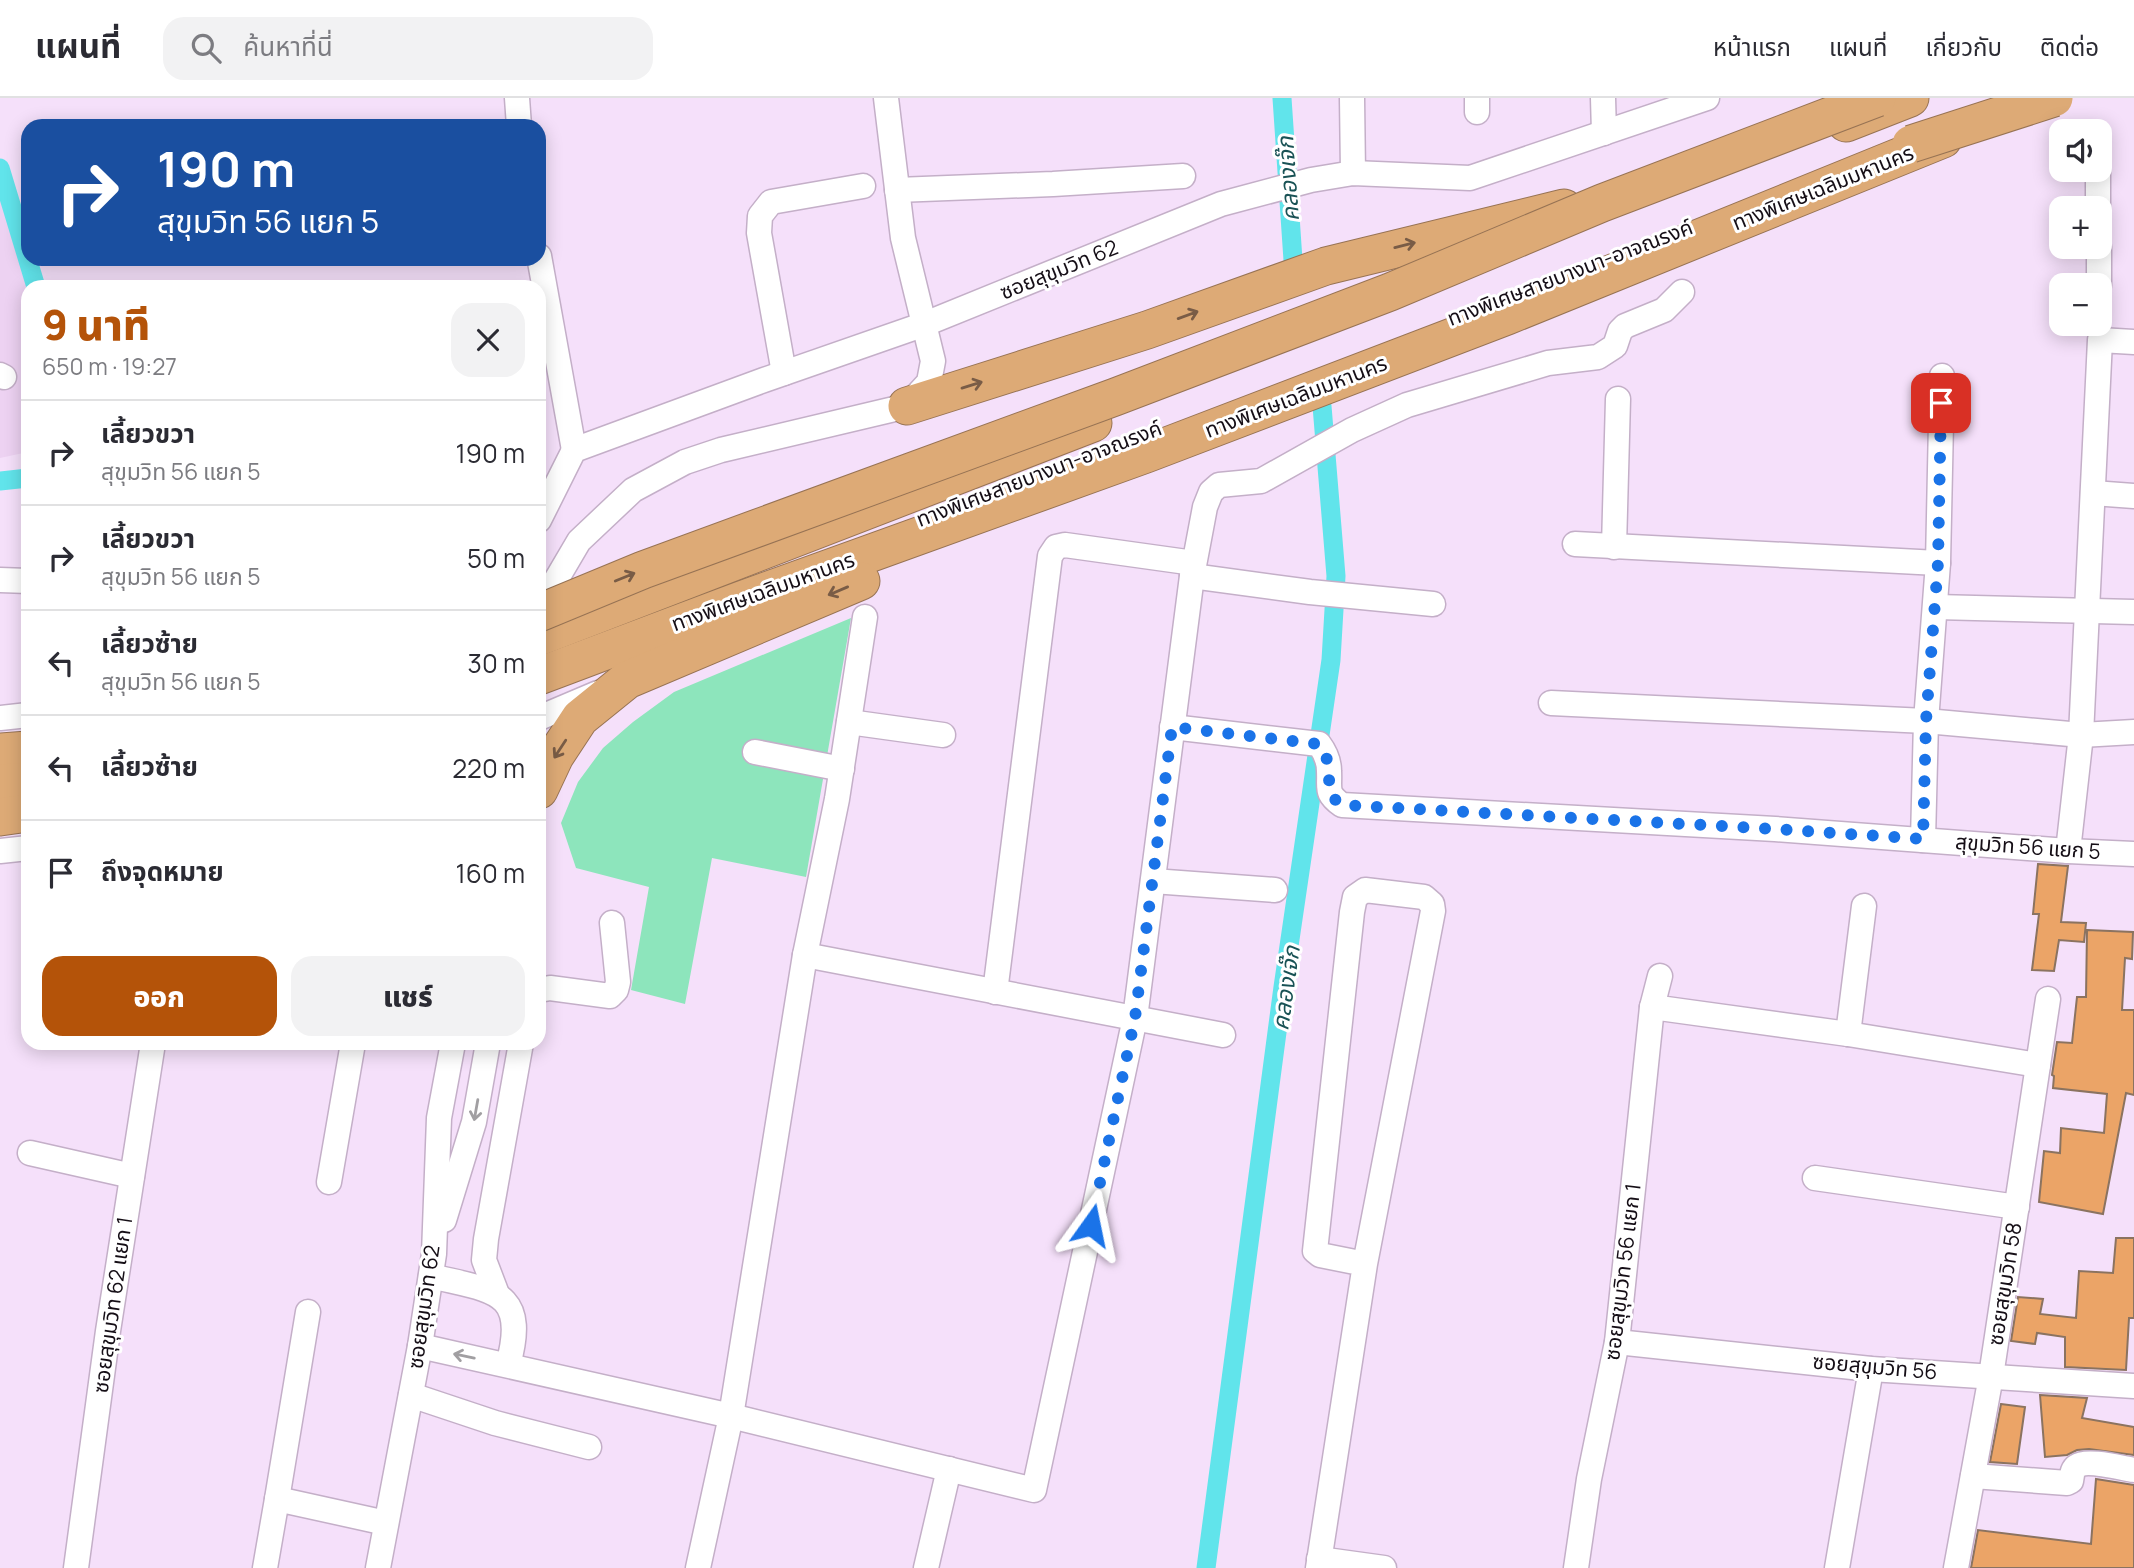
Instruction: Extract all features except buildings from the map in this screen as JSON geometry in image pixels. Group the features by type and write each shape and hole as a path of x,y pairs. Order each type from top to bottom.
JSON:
{"highway":[{"path":"546,608 1376,297 1602,203 1877,98"},
{"name":"ทางพิเศษเฉลิมมหานคร","path":"546,634 1015,454 1910,98"},
{"name":"ทางพิเศษสายบางนา-อาจณรงค์","path":"546,659 1910,144 2007,98"},
{"name":"ทางพิเศษเฉลิมมหานคร","path":"546,673 1146,454 1507,316 2045,98"},
{"path":"1910,144 2054,98"},
{"path":"907,406 1147,330 1326,266 1728,170"},
{"path":"546,775 580,718 627,680 1044,503 1146,454"},
{"path":"0,752 21,750"},
{"path":"0,783 21,782"},
{"path":"0,793 21,791"},
{"path":"0,817 21,814"}],"street":[{"path":"517,98 518,119"},
{"path":"546,599 579,541 633,490 685,462 721,450 907,406 929,382 933,361 903,238 886,98"},
{"path":"1352,98 1353,173"},
{"path":"1603,98 1604,133"},
{"name":"ซอยสุขุมวิท 62","path":"574,450 925,324 1221,204 1311,180 1353,173 1470,178 1707,98"},
{"path":"897,190 1183,176"},
{"path":"784,373 759,233 760,216 771,202 863,186"},
{"path":"420,1346 730,1416 1034,1490 1135,1018 1193,570 1205,507 1211,492 1219,485 1261,481 1352,430 1407,405 1548,363 1598,356 1615,345 1625,326 1664,310 1682,292"},
{"path":"546,332 574,450 546,506"},
{"path":"2068,851 2081,735 2100,336"},
{"path":"2112,336 2134,342"},
{"path":"1923,839 1926,721 1938,563 1942,376"},
{"path":"1614,547 1618,399"},
{"path":"2093,493 2134,496"},
{"path":"1575,544 1938,563"},
{"path":"995,992 1050,556 1056,547 1065,545 1310,592 1433,604"},
{"path":"0,579 21,580"},
{"path":"1936,607 2134,612"},
{"path":"698,1568 730,1416 805,955 842,769 865,617"},
{"path":"546,715 627,680"},
{"path":"1551,704 1926,721 2081,735 2134,732"},
{"path":"0,718 21,716"},
{"path":"849,723 943,735"},
{"name":"สุขุมวิท 56 แยก 5","path":"1172,727 1319,744 1329,768 1328,791 1333,799 1342,805 1761,828 2068,851 2134,853"},
{"path":"755,752 842,769"},
{"path":"0,851 21,849"},
{"path":"1153,881 1276,890"},
{"path":"1365,1264 1320,1255 1315,1251 1352,912 1355,897 1365,890 1424,897 1432,904 1433,911 1365,1264 1319,1564 1384,1568"},
{"path":"1847,1034 1864,906"},
{"path":"546,989 610,996 616,990 618,982 612,923"},
{"path":"805,955 1223,1035"},
{"name":"ซอยสุขุมวิท 56 แยก 1","path":"1576,1568 1589,1479 1617,1342 1652,1007 1660,976"},
{"name":"ซอยสุขุมวิท 58","path":"1956,1568 1991,1376 2048,999"},
{"path":"1652,1007 1847,1034 2038,1065"},
{"name":"ซอยสุขุมวิท 62 แยก 1","path":"76,1568 152,1050"},
{"path":"329,1182 352,1050"},
{"name":"ซอยสุขุมวิท 62","path":"378,1568 420,1346 432,1265 439,1118 452,1050"},
{"path":"487,1050 474,1122 432,1265 497,1294"},
{"path":"508,1365 514,1342 515,1323 509,1307 497,1294 484,1260 520,1050"},
{"path":"30,1153 132,1176"},
{"path":"1815,1178 2017,1207"},
{"path":"265,1568 308,1312"},
{"name":"ซอยสุขุมวิท 56","path":"1617,1342 1871,1369 2134,1386"},
{"path":"1837,1568 1871,1369"},
{"path":"411,1395 495,1423 589,1447"},
{"path":"1973,1476 2067,1483 2071,1481 2073,1469 2079,1464 2090,1463 2134,1470"},
{"path":"926,1568 949,1469"},
{"path":"278,1499 386,1523"}],"shaded area":[{"path":"0,169 26,280 21,280 21,454 0,458"}],"green space":[{"path":"851,618 806,877 712,858 685,1004 631,990 649,887 576,868 561,823 578,782 603,748 674,692"}],"waterway":[{"name":"คลองเจ๊ก","path":"1282,98 1293,260"},
{"path":"0,168 21,237"},
{"path":"30,266 34,280"},
{"name":"คลองเจ๊ก","path":"1206,1568 1283,987 1331,660 1336,576 1322,406"},
{"path":"0,481 21,479"}],"route":[{"path":"1091,1225 1135,1018 1172,727 1319,744 1329,768 1328,791 1333,799 1342,805 1923,839 1926,721 1938,563 1941,403"}]}
